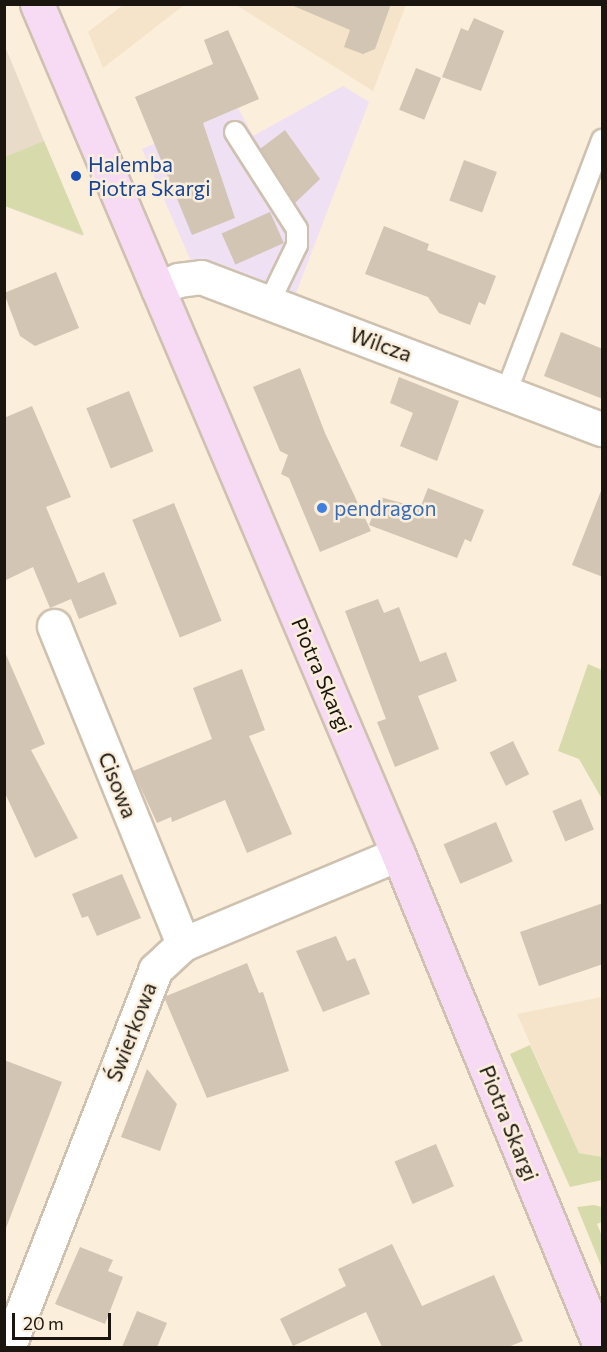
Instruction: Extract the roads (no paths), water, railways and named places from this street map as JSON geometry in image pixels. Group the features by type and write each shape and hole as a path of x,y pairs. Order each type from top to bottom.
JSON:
{"street":[{"name":"Piotra Skargi","path":"37,4 398,854 600,1347"},
{"name":"Wilcza","path":"159,289 178,280 201,278 603,429"},
{"name":"Cisowa","path":"54,626 183,944"},
{"name":"Świerkowa","path":"8,1347 155,970 183,944 398,854"}],"lane":[{"path":"235,132 297,230 297,245 269,303"},
{"path":"506,393 603,140"}],"place":[{"name":"Halemba Piotra Skargi","path":"76,176"},
{"name":"pendragon","path":"322,508"}]}
